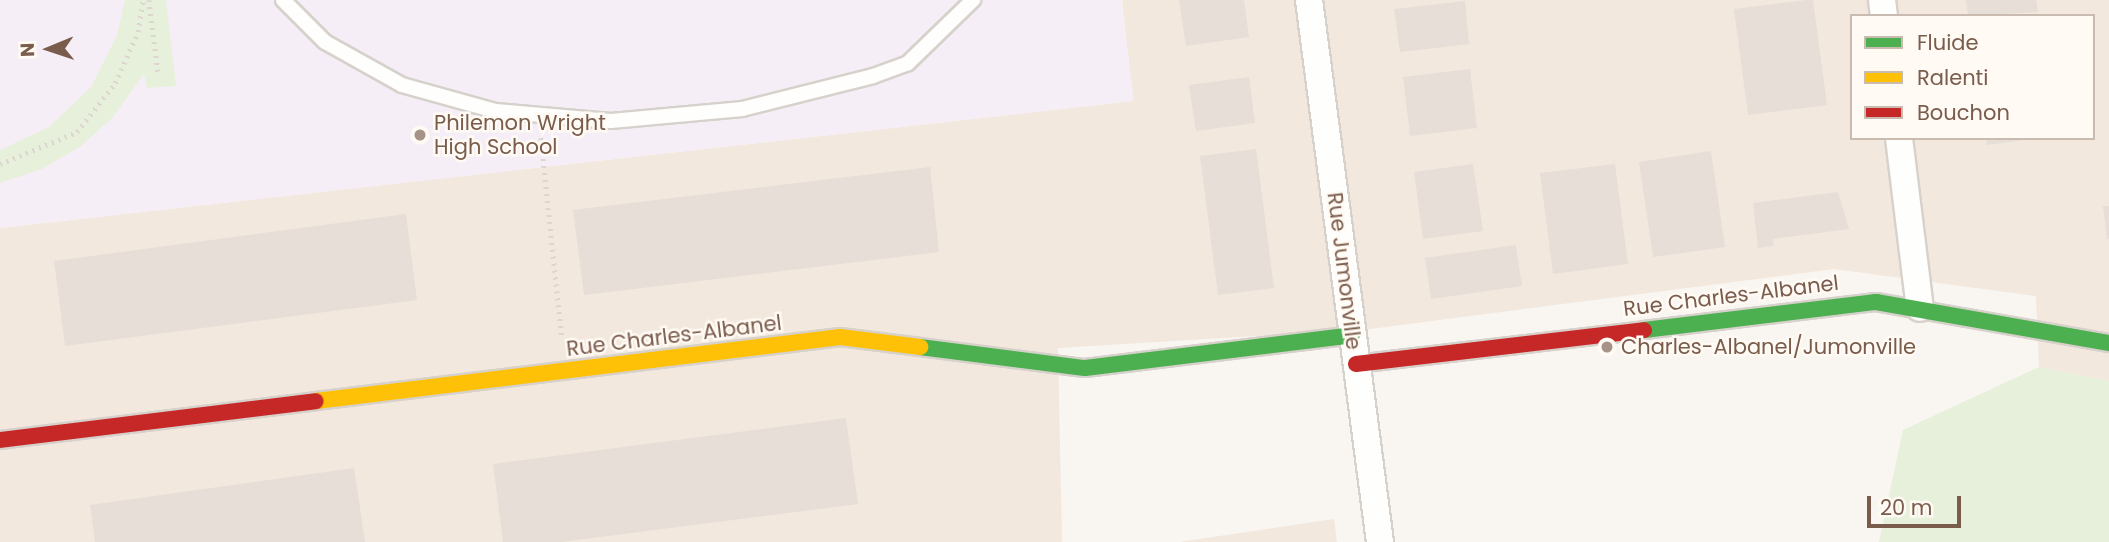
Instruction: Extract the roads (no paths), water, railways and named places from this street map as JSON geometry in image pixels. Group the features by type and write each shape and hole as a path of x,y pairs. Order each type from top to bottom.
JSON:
{"street":[{"name":"Rue Jumonville","path":"1309,0 1380,542"},
{"path":"1899,140 1920,308"},
{"name":"Rue Charles-Albanel","path":"1356,364 1817,305 1920,308 2109,343"},
{"name":"Rue Charles-Albanel","path":"0,440 841,337 1085,368 1352,335"}],"lane":[{"path":"283,0 325,42 402,85 538,118 694,117 826,91 908,63 974,0"}],"place":[{"name":"Philemon Wright High School","path":"420,135"},
{"name":"Charles-Albanel/Jumonville","path":"1607,347"}]}
